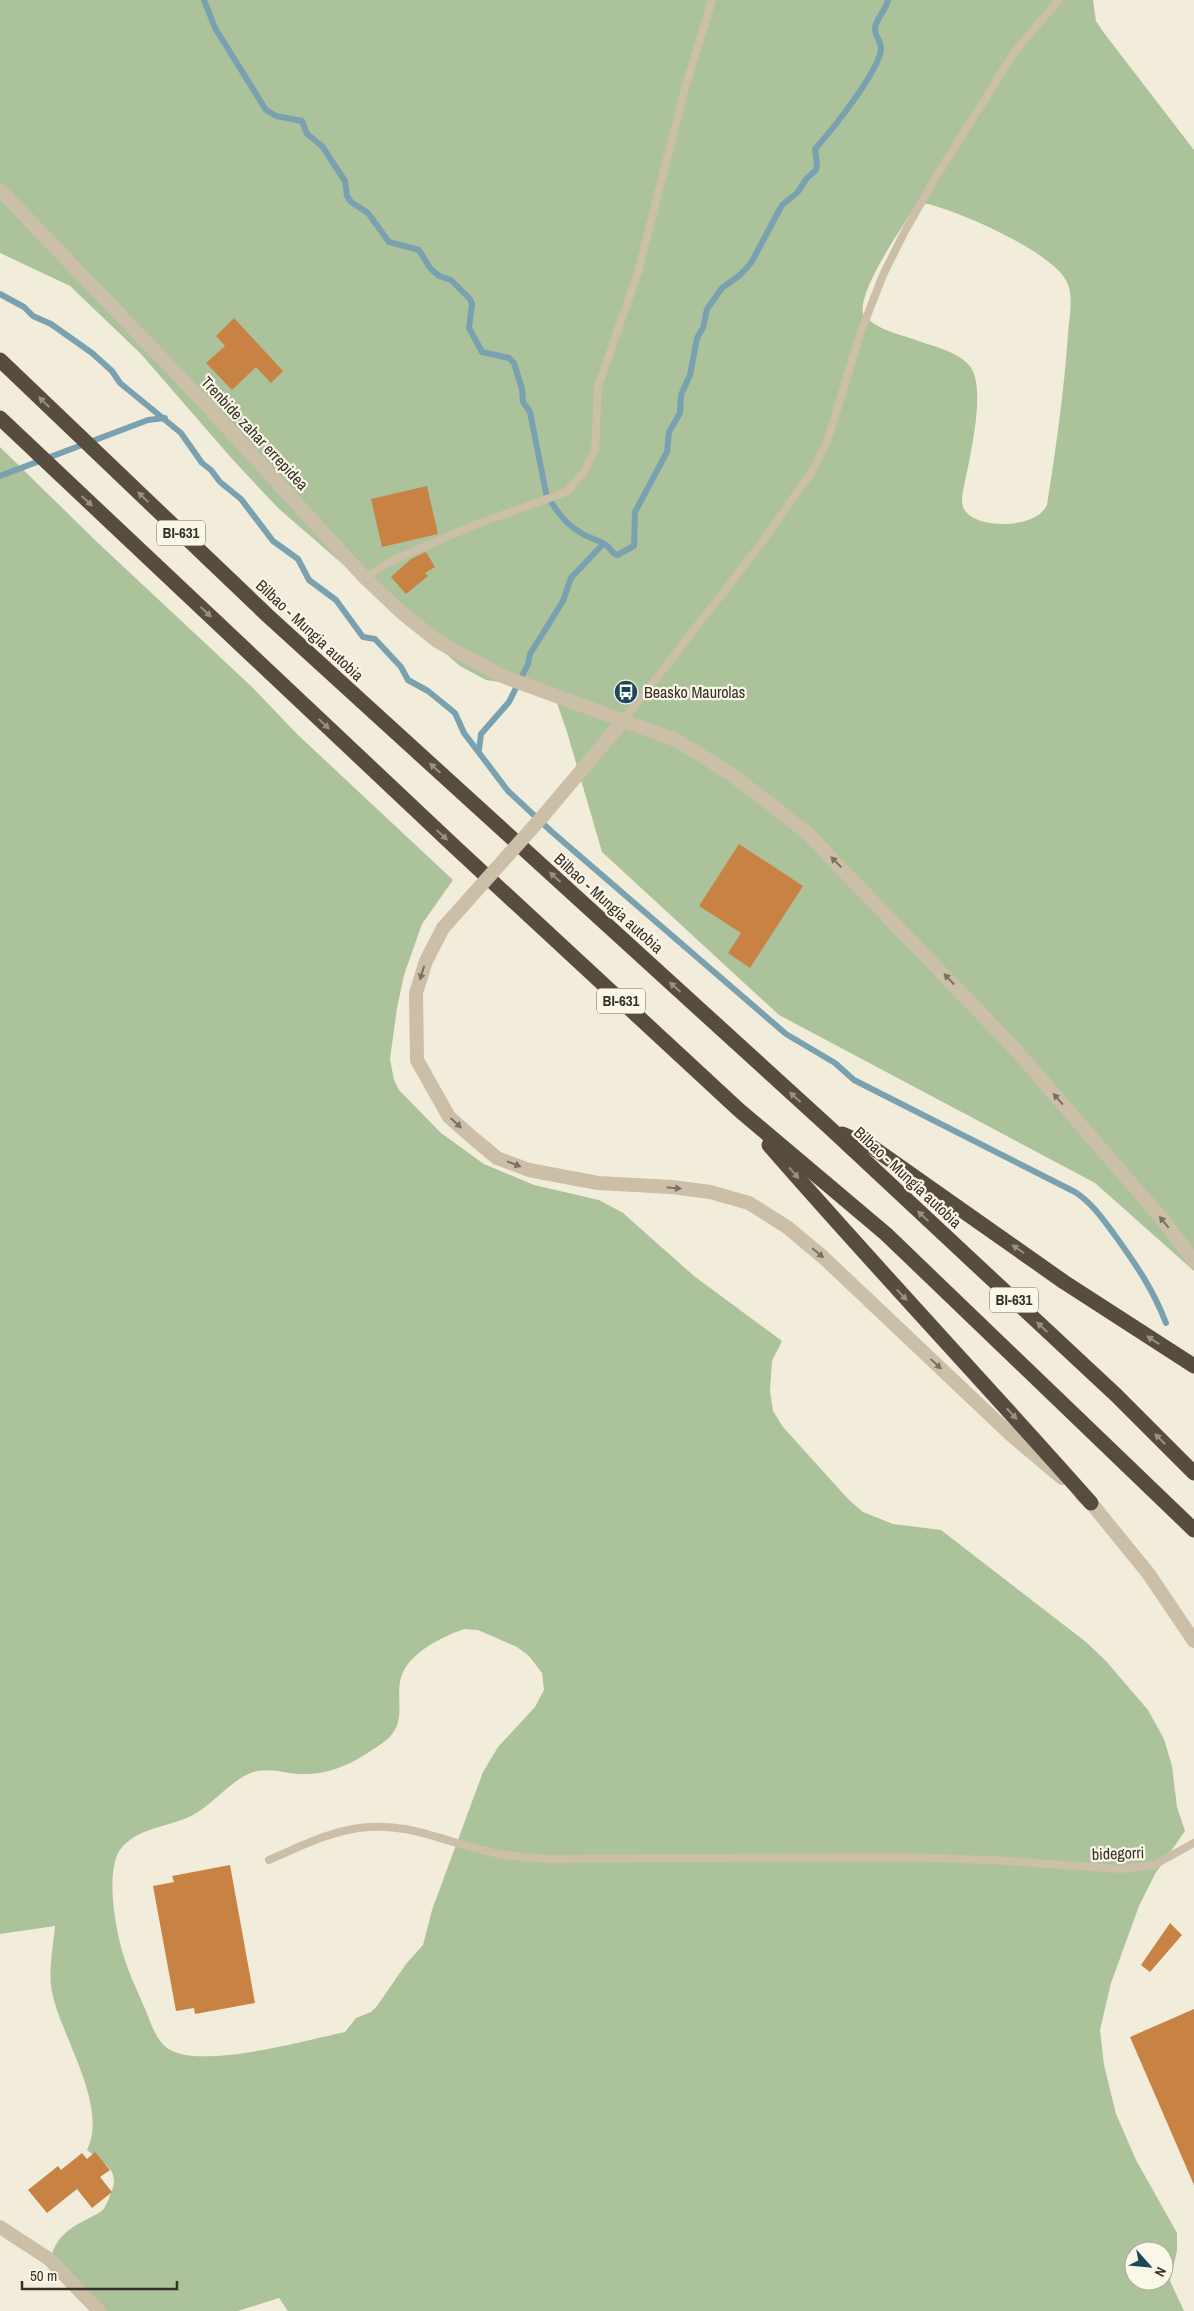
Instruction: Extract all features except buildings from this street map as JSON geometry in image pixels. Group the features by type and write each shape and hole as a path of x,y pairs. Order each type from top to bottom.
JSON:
{"highway":[{"name":"Bilbao - Mungia autobia","path":"0,360 267,615 831,1129 1116,1396 1194,1473"},
{"name":"BI-631","path":"0,418 455,847 739,1110 886,1234 1194,1530"},
{"path":"739,1110 865,1255 1016,1417 1092,1504"},
{"path":"831,1129 872,1147 1064,1282 1194,1366"}],"street":[{"name":"Trenbide zahar errepidea","path":"0,190 198,397 365,578 400,612 437,641 502,676 676,740 731,774 806,832 1016,1050 1162,1219 1194,1261"},
{"path":"623,721 543,816 443,928 426,961 416,993 417,1060 449,1117 497,1158 529,1170 598,1183 672,1187 710,1192 749,1203 786,1227 823,1257 1010,1434 1092,1504 1148,1573 1194,1641"},
{"path":"0,2227 49,2259 99,2311"}],"lane":[{"path":"365,578 391,561 566,492 584,472 594,449 598,387 638,272 684,92 712,0"},
{"path":"623,721 752,555 812,471 828,439 863,326 883,275 905,231 937,175 1011,58 1059,0"},
{"name":"bidegorri","path":"269,1860 318,1840 359,1828 383,1827 410,1828 492,1853 547,1859 899,1857 991,1860 1121,1869 1154,1865 1194,1843"}],"green space":[{"path":"0,0 1093,0 1096,21 1104,33 1194,150 1194,1271 1095,1183 779,1015 602,852 567,732 552,689 486,680 460,666 278,508 233,460 141,354 70,286 0,253","holes":["918,202 976,221 1022,244 1058,270 1069,288 1070,308 1064,377 1047,505 1041,513 1021,522 1008,524 984,522 973,518 963,507 962,497 972,448 977,409 975,376 969,365 950,352 880,327 863,314 863,303 883,257"]},
{"path":"0,447 97,542 252,687 297,734 453,880 422,924 404,975 390,1059 394,1080 399,1090 441,1133 484,1164 534,1185 599,1200 623,1213 694,1276 782,1341 772,1361 770,1391 773,1411 783,1427 849,1500 863,1512 893,1524 941,1530 1086,1642 1106,1661 1148,1710 1164,1739 1172,1766 1177,1807 1185,1831 1155,1874 1139,1906 1111,1983 1100,2030 1104,2065 1116,2114 1136,2160 1177,2233 1177,2251 1174,2264 1174,2241 1124,2241 1124,2291 1174,2290 1184,2311 288,2311 279,2298 238,2311 99,2311 52,2254 65,2233 103,2209 113,2187 114,2180 110,2169 87,2150 92,2132 92,2113 88,2093 52,1992 51,1967 55,1926 0,1934","holes":["464,1629 478,1630 517,1647 529,1656 542,1673 544,1690 535,1707 498,1747 483,1772 432,1910 423,1945 406,1964 377,2006 371,2012 356,2018 345,2032 253,2052 203,2056 182,2054 163,2045 151,2025 126,1964 118,1932 112,1884 117,1856 123,1846 147,1831 191,1816 248,1774 263,1770 314,1774 336,1769 366,1754 384,1742 397,1726 400,1708 400,1681 403,1672 414,1657 430,1645 447,1636"]}],"waterway":[{"path":"204,0 215,28 266,110 276,116 302,121 307,134 322,146 345,181 347,196 351,202 368,213 389,242 419,250 430,268 439,276 451,280 470,299 472,304 469,328 482,352 509,358 514,363 522,389 523,402 530,412 546,493 549,499 570,525 584,535 608,546 617,555 634,546 635,512 667,452 669,432 680,413 681,395 690,375 697,338 703,328 707,309 722,288 740,275 751,263 782,205 797,193 807,178 816,170 815,149 863,87 878,60 881,46 875,28 888,0"},
{"path":"0,294 24,307 33,316 51,324 92,353 112,371 120,383 181,433 202,463 211,470 220,482 241,499 273,541 298,559 309,580 336,600 363,637 375,639 401,667 408,680 428,691 455,713 464,733 508,791 552,832 786,1034 835,1063 854,1080 1075,1192 1087,1201 1105,1222 1136,1266 1166,1323"},
{"path":"0,476 148,420 165,418"},
{"path":"479,750 481,734 509,702 528,664 530,654 563,601 571,578 603,544"}],"place":[{"name":"Beasko Maurolas","path":"626,692"}]}
